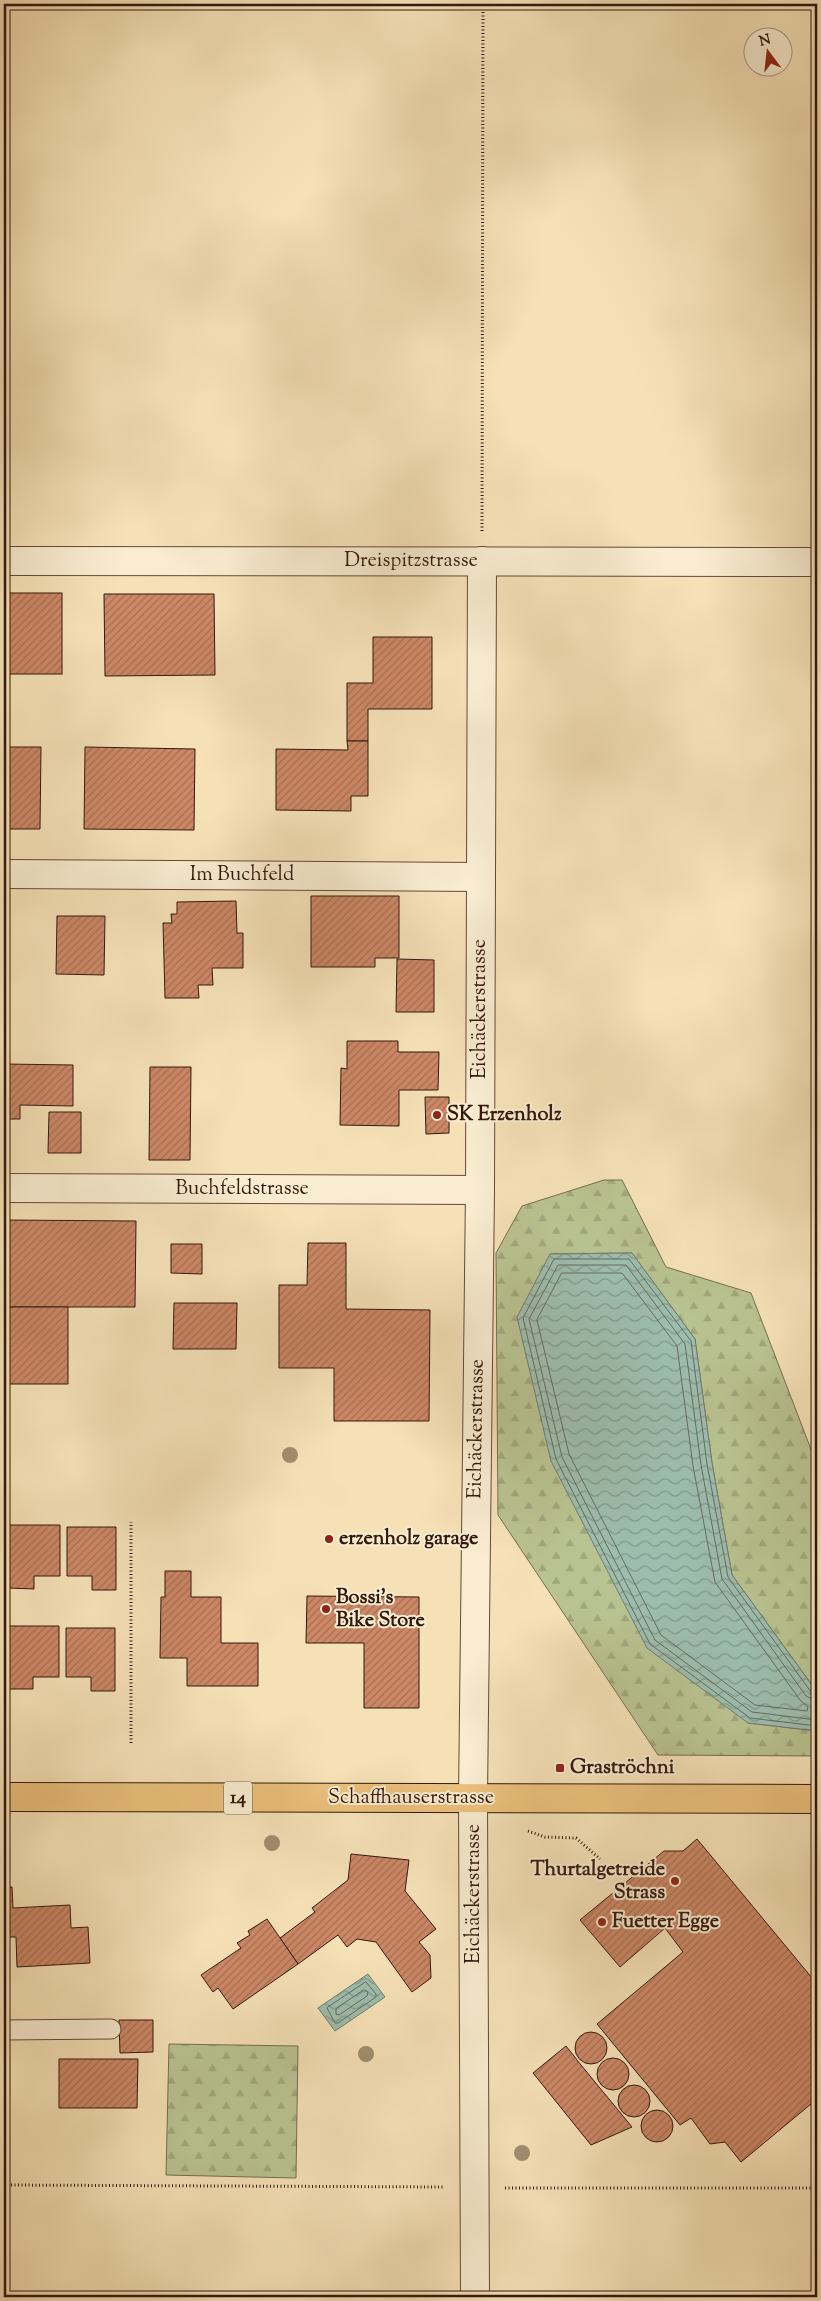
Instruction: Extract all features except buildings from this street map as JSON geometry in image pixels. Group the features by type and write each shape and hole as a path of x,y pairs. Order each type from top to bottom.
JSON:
{"main road":[{"name":"Schaffhauserstrasse","path":"4,1797 817,1799"}],"street":[{"name":"Dreispitzstrasse","path":"4,561 817,562"},
{"name":"Eichäckerstrasse","path":"475,2297 473,1798 480,1190 482,561"},
{"name":"Im Buchfeld","path":"4,874 481,877"},
{"name":"Buchfeldstrasse","path":"4,1188 480,1190"}],"lane":[{"path":"4,2030 111,2029"}],"path":[{"path":"482,561 483,4"},
{"path":"131,1522 131,1743"},
{"path":"520,1827 545,1837 576,1838 600,1859"},
{"path":"4,2186 817,2188"}],"green space":[{"path":"604,1180 622,1180 666,1267 751,1293 817,1465 817,1692 732,1575 712,1463 695,1339 632,1253 550,1254 748,1723 817,1731 817,1756 658,1755 498,1515 496,1253 522,1206"},
{"path":"169,2044 298,2046 296,2178 166,2175"}],"water":[{"path":"632,1253 695,1339 712,1463 732,1575 817,1692 817,1731 748,1723 647,1648 551,1461 517,1317 550,1254"},
{"path":"368,1974 385,1997 335,2031 318,2008"}],"place":[{"name":"SK Erzenholz","path":"437,1115"},
{"name":"erzenholz garage","path":"329,1539"},
{"name":"Bossi's Bike Store","path":"326,1609"},
{"name":"Graströchni","path":"560,1768"},
{"name":"Thurtalgetreide Strass","path":"675,1881"},
{"name":"Fuetter Egge","path":"602,1922"}]}
